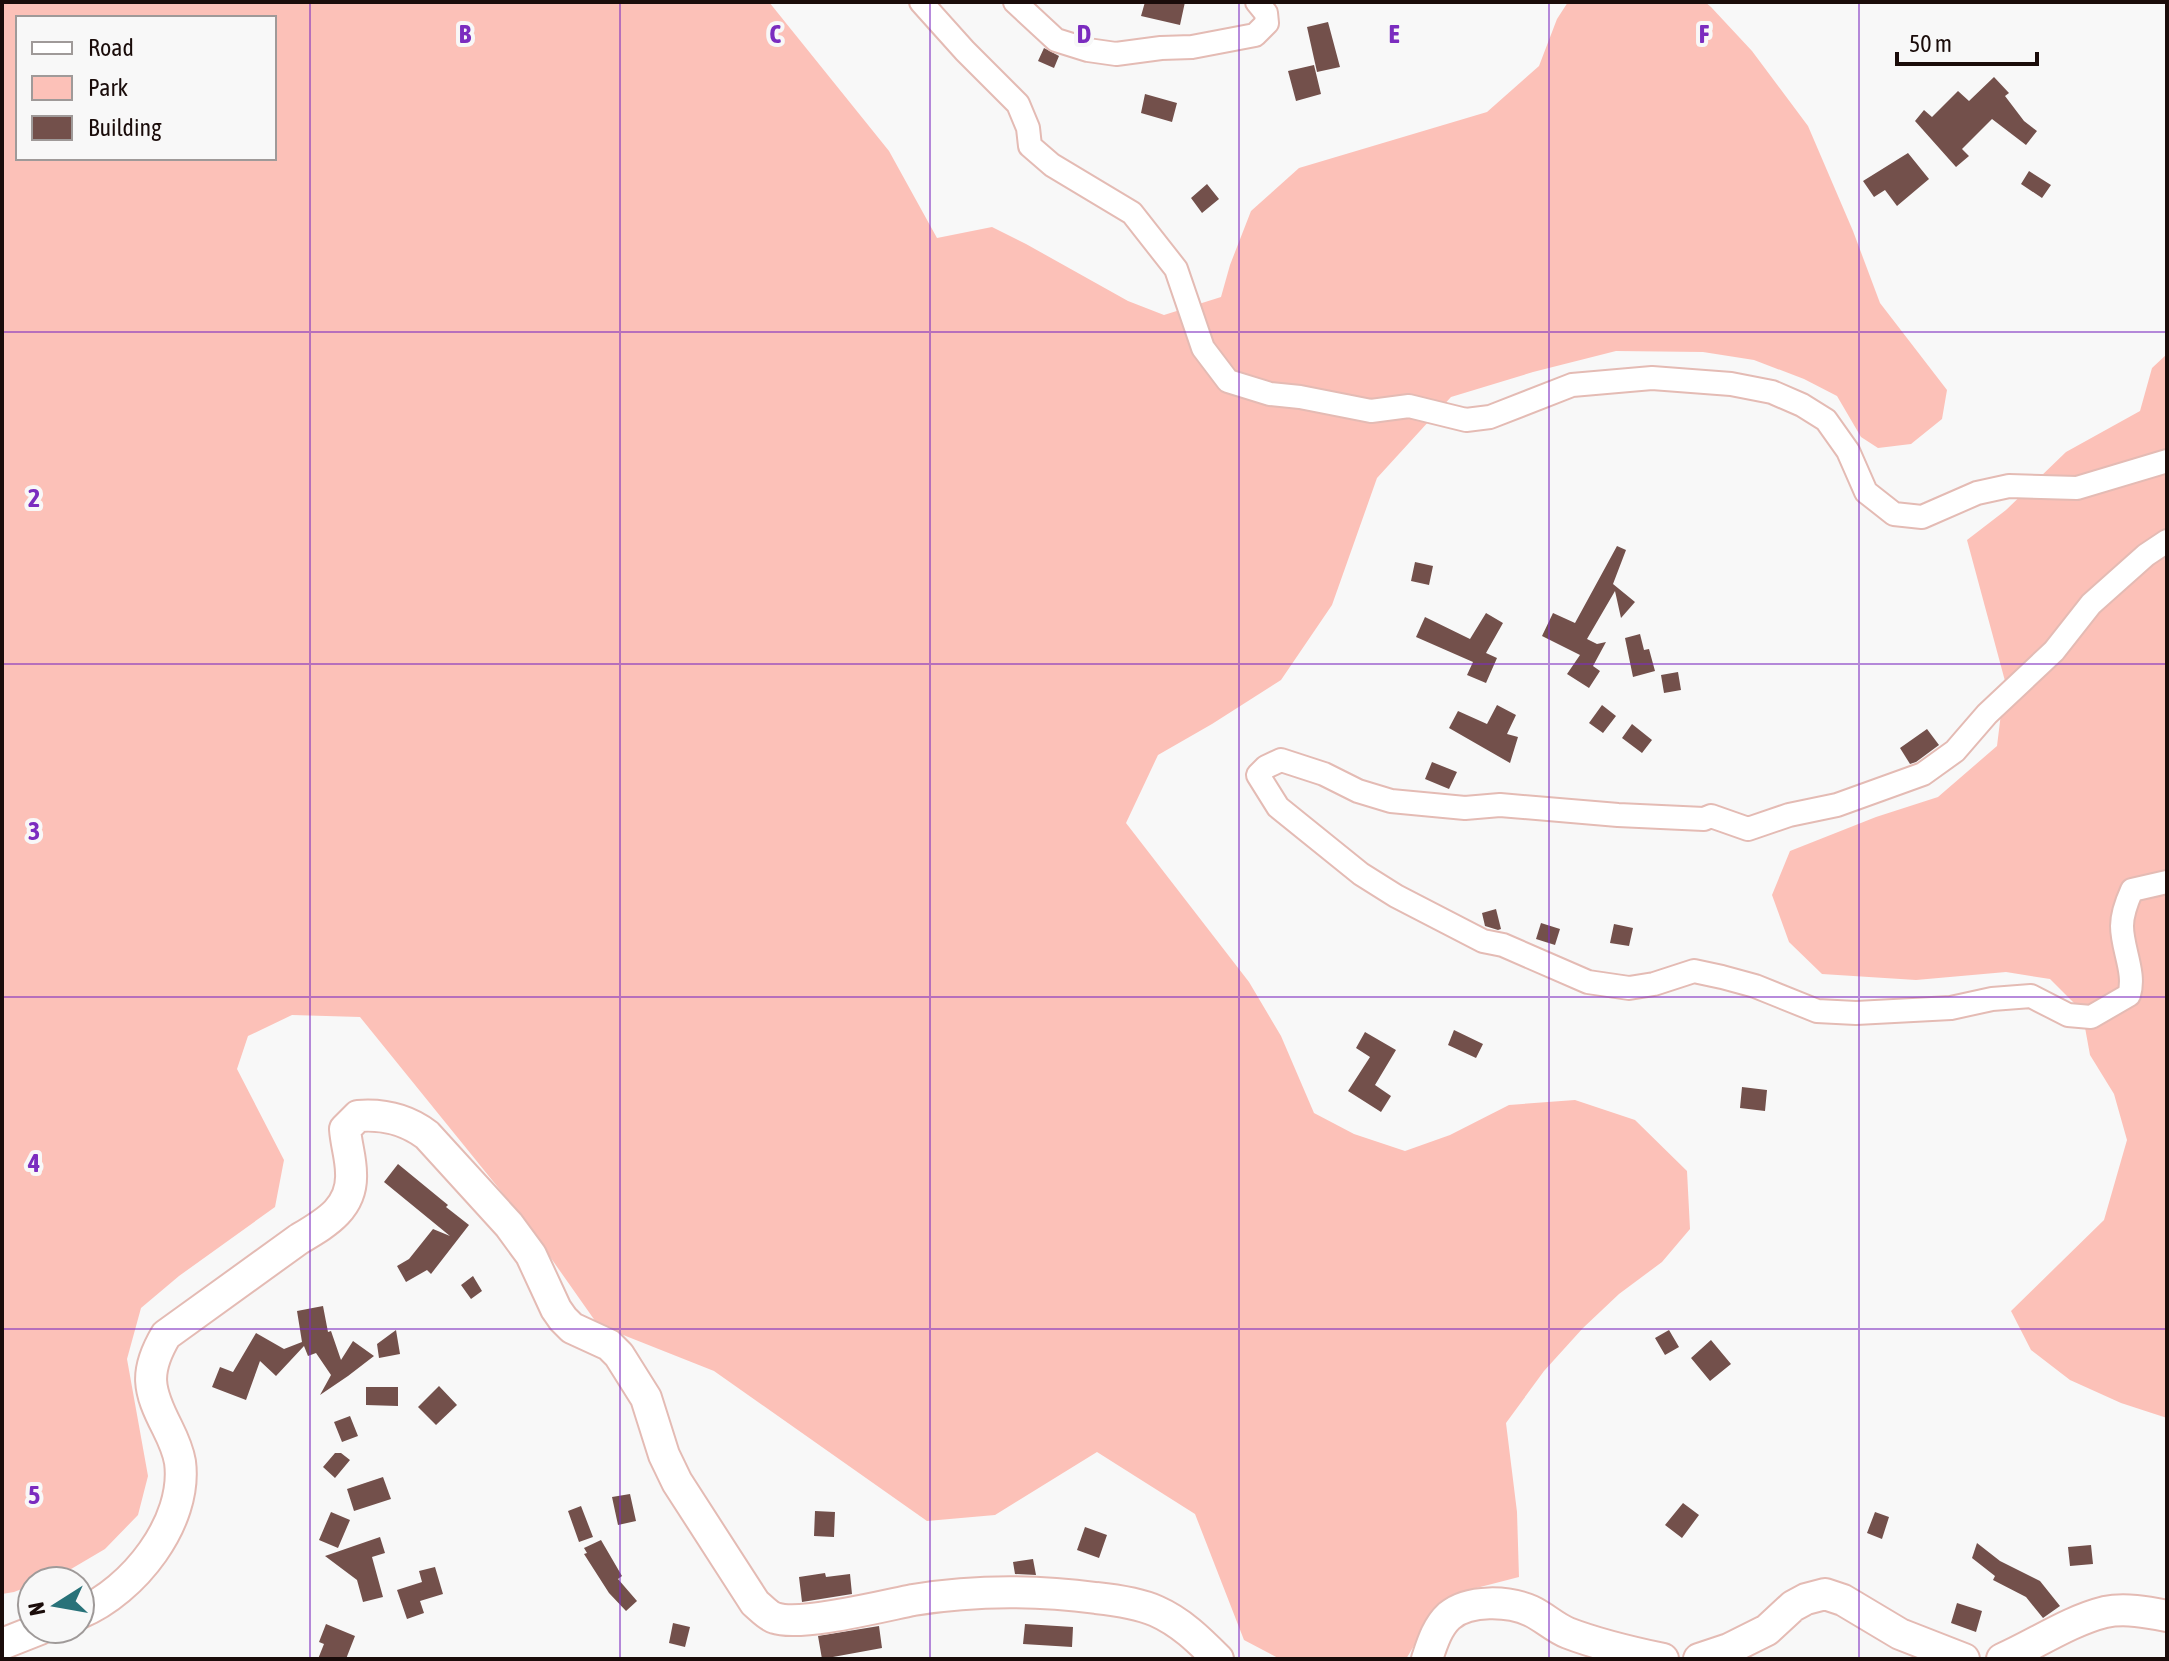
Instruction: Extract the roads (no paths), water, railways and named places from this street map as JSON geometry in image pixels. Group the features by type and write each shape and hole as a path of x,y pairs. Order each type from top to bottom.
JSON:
{"main road":[{"path":"96,1604 113,1594 154,1550 169,1525 179,1493 180,1462 172,1437 154,1402 151,1387 155,1353 166,1335 299,1239 322,1226 345,1204 351,1173 345,1129 358,1116 380,1115 414,1125 427,1135 509,1225 531,1255 563,1319 572,1328 609,1345 619,1355 646,1398 664,1455 677,1482 755,1603 773,1618 795,1621 917,1600 996,1591 1051,1592 1114,1600 1153,1609 1190,1632 1218,1659"},
{"path":"1699,1659 1729,1649 1767,1630 1793,1606 1825,1594 1843,1600 1900,1634 1964,1659"},
{"path":"1427,1659 1435,1636 1450,1615 1475,1605 1495,1602 1530,1611 1565,1632 1615,1649 1663,1659"},
{"path":"2002,1659 2062,1629 2106,1612 2167,1616"}],"street":[{"path":"921,2 1018,104 1028,128 1030,146 1052,165 1132,213 1176,269 1203,348 1228,381 1270,394 1349,408 1371,411 1409,406 1466,420 1490,417 1572,385 1652,378 1731,384 1772,392 1826,420 1848,451 1866,492 1894,514 1922,517 1977,493 2009,486 2077,488 2167,461"},
{"path":"1015,2 1056,40 1088,50 1116,54 1192,47 1255,35 1267,23 1266,13 1257,2"},
{"path":"2167,541 2146,555 2091,604 2054,651 1987,714 1955,751 1923,774 1837,805 1789,815 1748,829 1711,816 1704,819 1633,816 1500,805 1465,808 1391,801 1281,760 1258,775 1278,807 1361,874 1396,896 1483,941 1503,945 1588,982 1629,988 1654,984 1694,971 1755,986 1817,1011 1856,1013 1951,1008 1992,999 2031,996 2068,1015 2091,1017 2129,995 2132,985 2122,925 2132,890 2167,882"}]}
